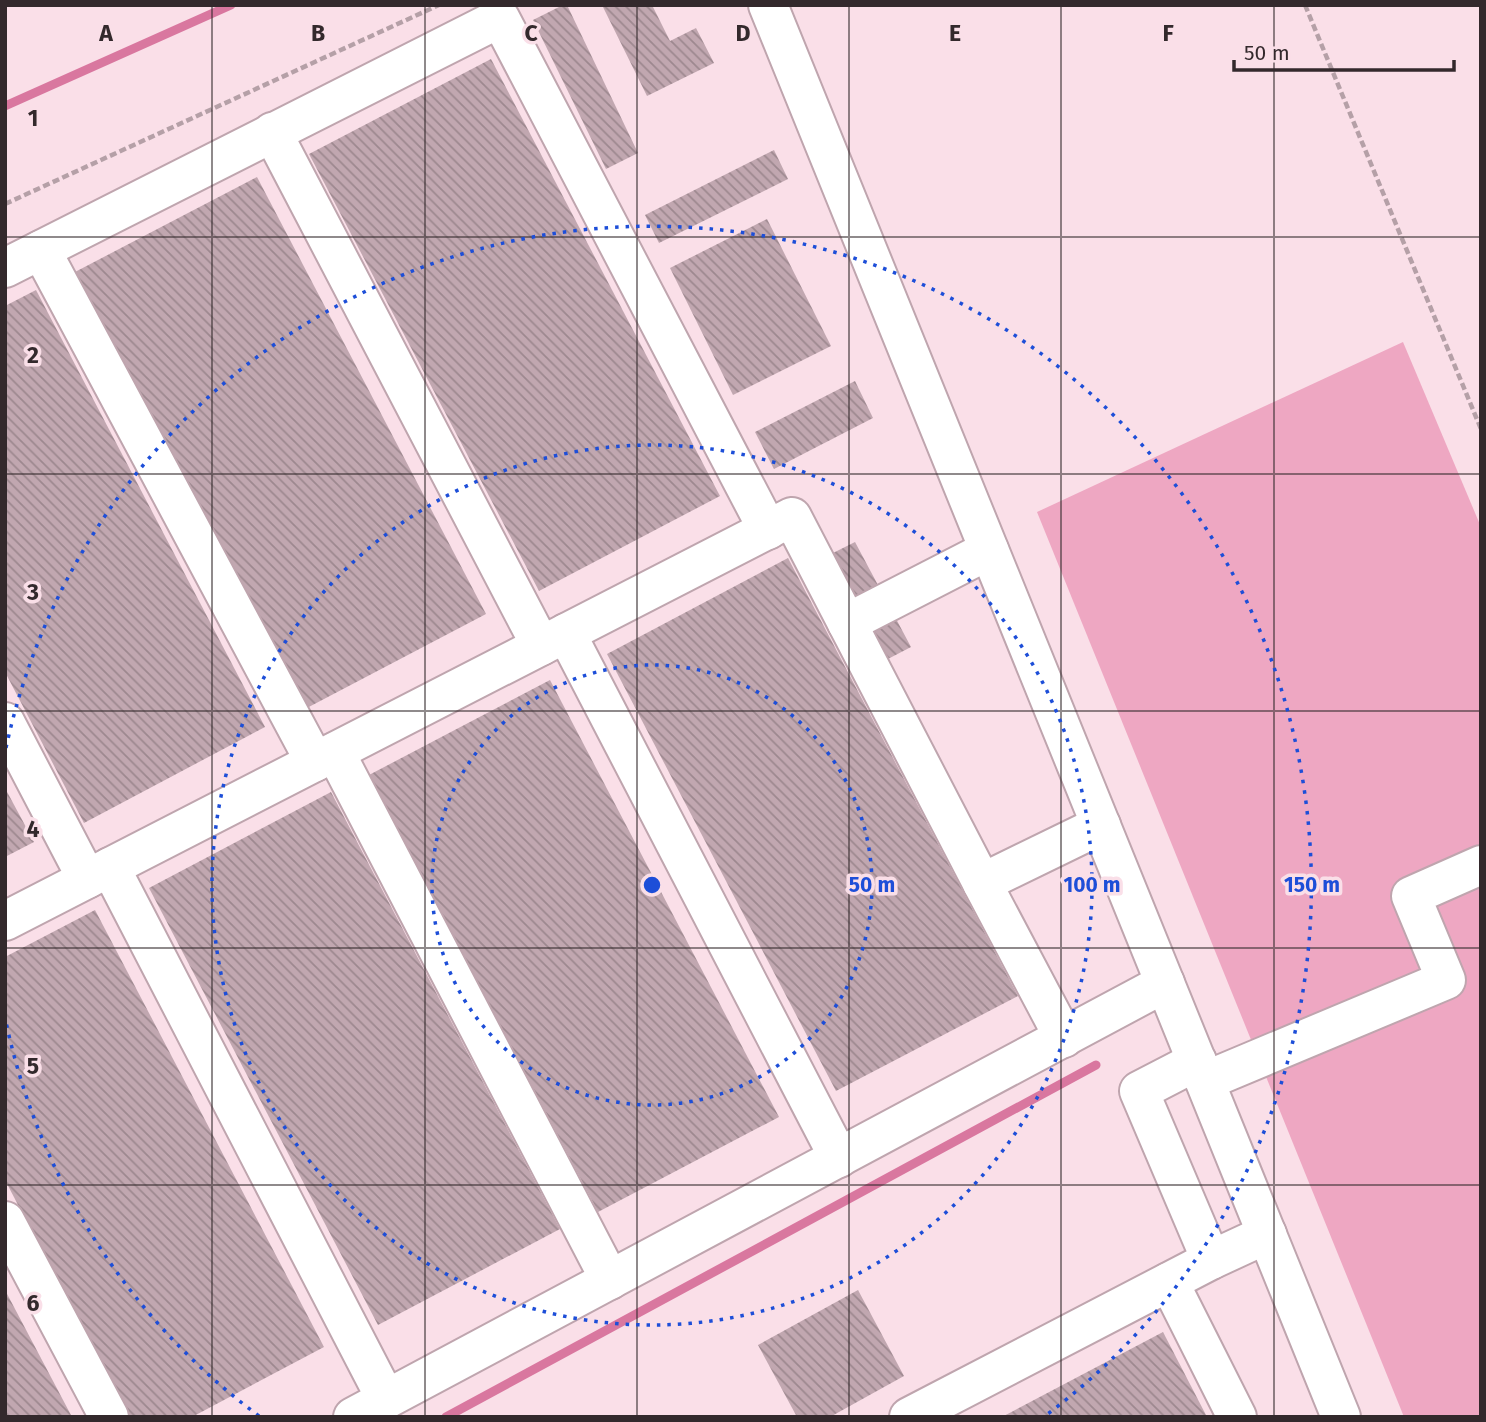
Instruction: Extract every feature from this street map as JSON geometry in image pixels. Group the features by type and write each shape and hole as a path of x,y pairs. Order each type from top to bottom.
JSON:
{"lane":[{"path":"768,5 1341,1417"},
{"path":"5,268 500,18 768,530"},
{"path":"272,132 839,1158"},
{"path":"41,250 325,757 610,1280"},
{"path":"5,921 792,517 1064,1038"},
{"path":"847,623 989,550"},
{"path":"5,722 99,873 370,1408 1165,984"},
{"path":"982,883 1101,825"},
{"path":"1210,1260 1139,1091 1201,1071 1446,980 1411,896 1481,865"},
{"path":"5,1221 109,1417"},
{"path":"931,1412 1210,1260 1267,1234"},
{"path":"1169,1282 1237,1417"}],"path":[{"path":"5,204 439,5"},
{"path":"1305,5 1481,429"}],"shaded area":[{"path":"1403,342 1481,527 1481,1417 1404,1417 1037,512"}],"building":[{"path":"567,5 638,153 606,169 533,20"},
{"path":"602,5 652,5 670,41 696,28 714,63 647,96"},
{"path":"491,59 720,496 539,591 309,154"},
{"path":"774,150 788,179 659,243 645,215"},
{"path":"257,177 486,614 305,709 75,272"},
{"path":"767,219 831,346 733,395 670,268"},
{"path":"36,290 265,727 84,823 5,672 5,306"},
{"path":"855,381 873,418 774,469 755,432"},
{"path":"855,542 911,647 886,660 829,555"},
{"path":"788,558 1018,996 836,1091 607,654"},
{"path":"550,680 779,1117 598,1212 369,775"},
{"path":"5,788 34,842 5,857"},
{"path":"331,792 560,1229 378,1325 149,888"},
{"path":"95,910 324,1347 192,1417 129,1417 5,1180 5,957"},
{"path":"5,1290 72,1417 5,1417"},
{"path":"858,1290 904,1376 830,1417 797,1417 758,1345"},
{"path":"1163,1332 1207,1417 1002,1417"}],"waterway":[{"path":"5,106 231,5"},
{"path":"446,1417 1096,1065"}]}
